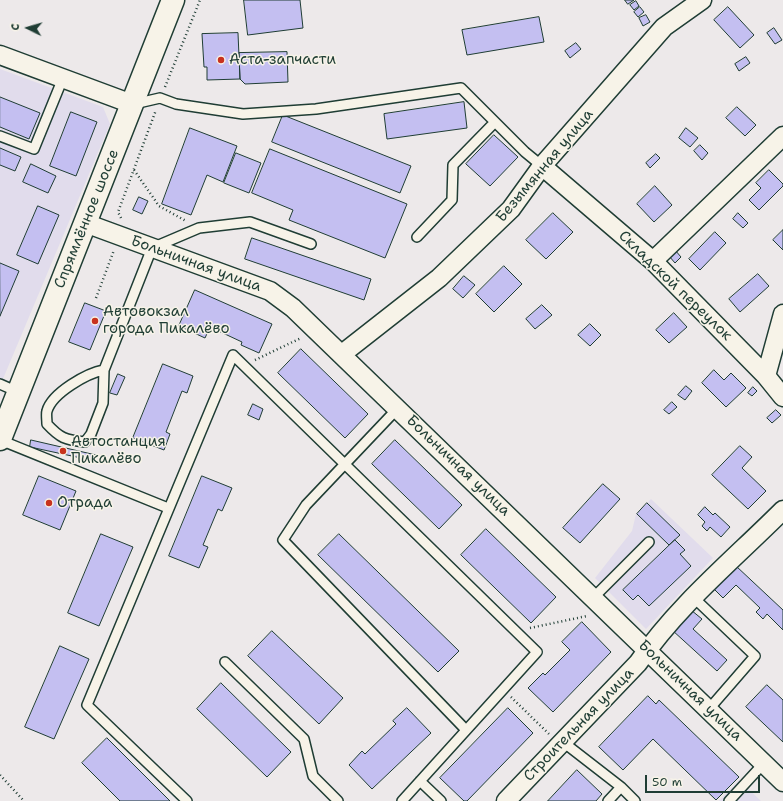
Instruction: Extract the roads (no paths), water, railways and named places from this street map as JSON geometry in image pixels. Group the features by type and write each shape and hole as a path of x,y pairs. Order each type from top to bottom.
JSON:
{"main road":[{"name":"Спрямлённое шоссе","path":"0,440 9,388 85,223 173,0"}],"street":[{"name":"Безымянная улица","path":"342,354 439,278 511,209 542,166 664,27 702,0"},
{"path":"0,55 132,104"},
{"path":"653,261 783,136"},
{"name":"Складской переулок","path":"542,166 653,261 766,376 783,397"},
{"name":"Больничная улица","path":"85,223 117,246 152,248 270,291 293,308 398,408 589,604 647,649 783,782"},
{"path":"766,376 783,314"},
{"name":"Строительная улица","path":"506,801 638,663 647,649 693,597 783,510"}],"lane":[{"path":"0,136 34,150 63,78"},
{"path":"132,104 160,98 176,104 243,114 316,109 461,88 525,152 542,166"},
{"path":"417,237 452,200 453,165 495,122"},
{"path":"104,370 97,371 77,380 59,394 47,411 47,424 60,437 85,442 91,434 102,402 104,370 152,248 199,228 250,222 311,244"},
{"path":"187,801 87,705 233,355 537,652 402,801"},
{"path":"398,408 306,505 283,540 466,730"},
{"path":"0,440 168,508"},
{"path":"589,604 649,542"},
{"path":"693,597 755,656 709,709"},
{"path":"225,662 304,739 313,776 338,801"},
{"path":"563,742 621,787 635,801"},
{"path":"729,801 764,764"},
{"path":"420,781 441,801"},
{"path":"608,801 621,787"}],"place":[{"name":"Аста-запчасти","path":"221,60"},
{"name":"Автовокзал города Пикалёво","path":"95,321"},
{"name":"Автостанция Пикалёво","path":"63,451"},
{"name":"Отрада","path":"49,503"}]}
